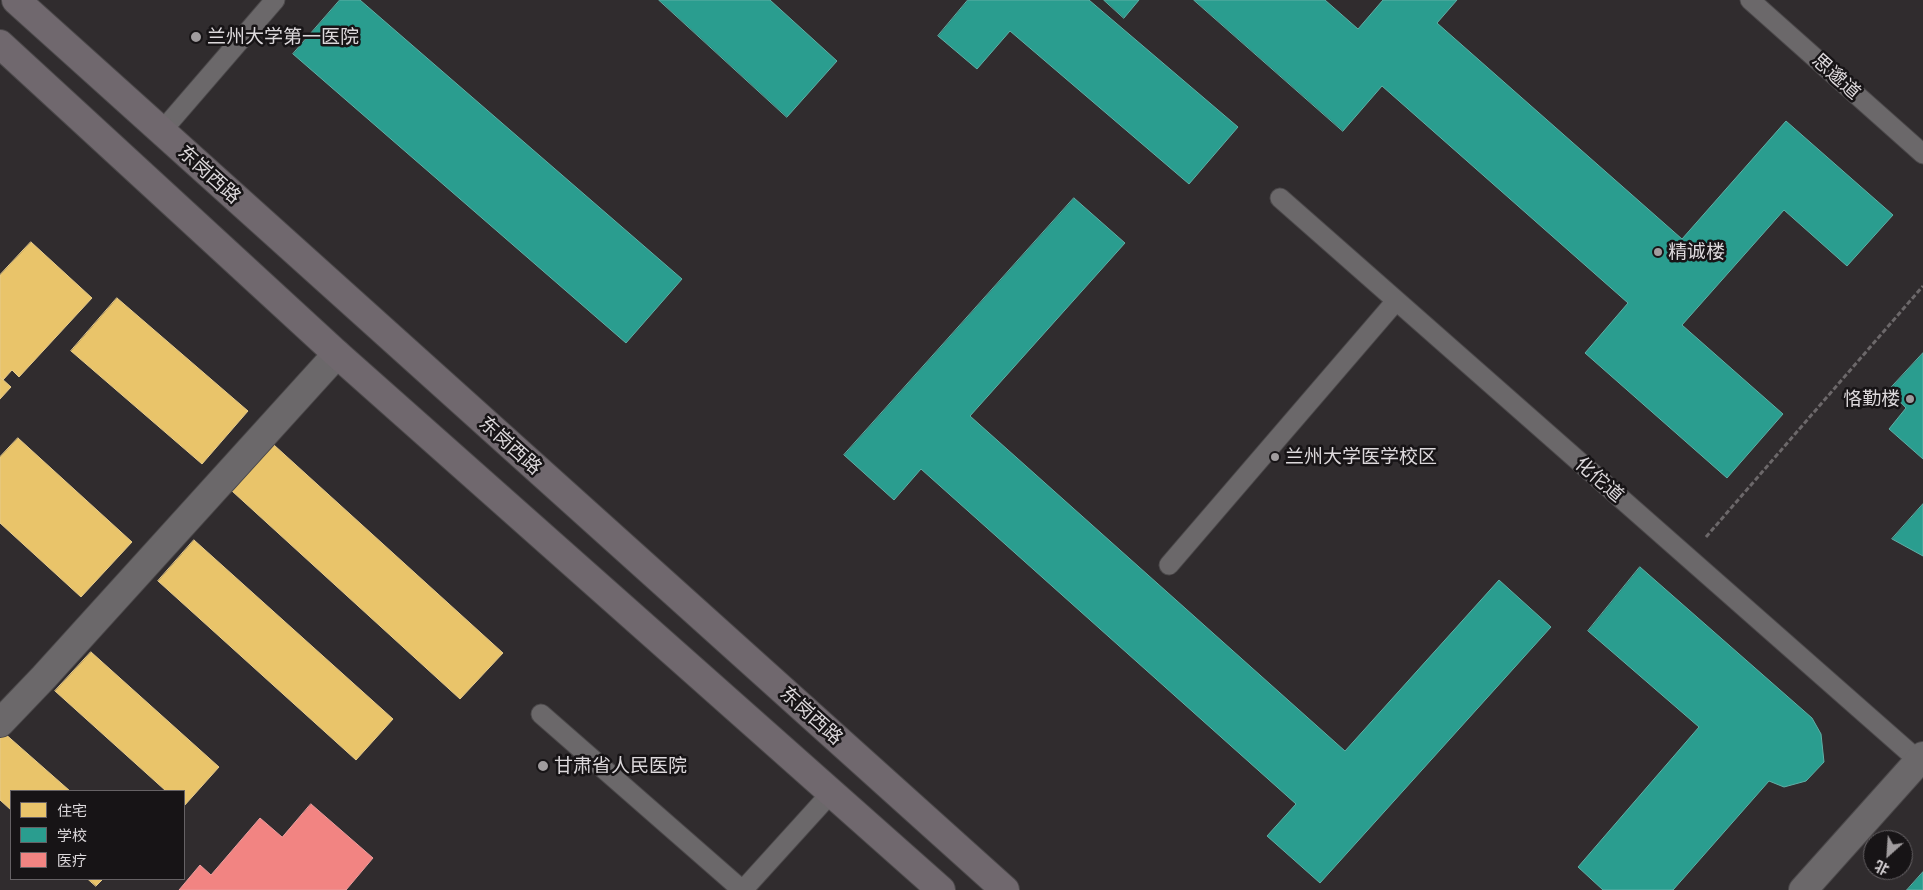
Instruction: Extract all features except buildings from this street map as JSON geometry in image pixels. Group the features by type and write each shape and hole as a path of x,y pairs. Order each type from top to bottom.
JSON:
{"main road":[{"name":"东岗西路","path":"16,0 1005,890"},
{"path":"0,44 337,354 941,890"}],"street":[{"path":"0,723 337,354"},
{"path":"1802,890 1921,759"}],"lane":[{"path":"161,132 274,0"},
{"name":"思邈道","path":"1750,0 1923,154"},
{"name":"化佗道","path":"1280,198 1688,558 1921,759"},
{"path":"1169,565 1396,301"},
{"path":"541,714 742,890 831,793"}],"path":[{"path":"1688,558 1923,286"}],"place":[{"name":"兰州大学第一医院","path":"196,37"},
{"name":"精诚楼","path":"1658,252"},
{"name":"恪勤楼","path":"1910,399"},
{"name":"兰州大学医学校区","path":"1275,457"},
{"name":"甘肃省人民医院","path":"543,766"}]}
